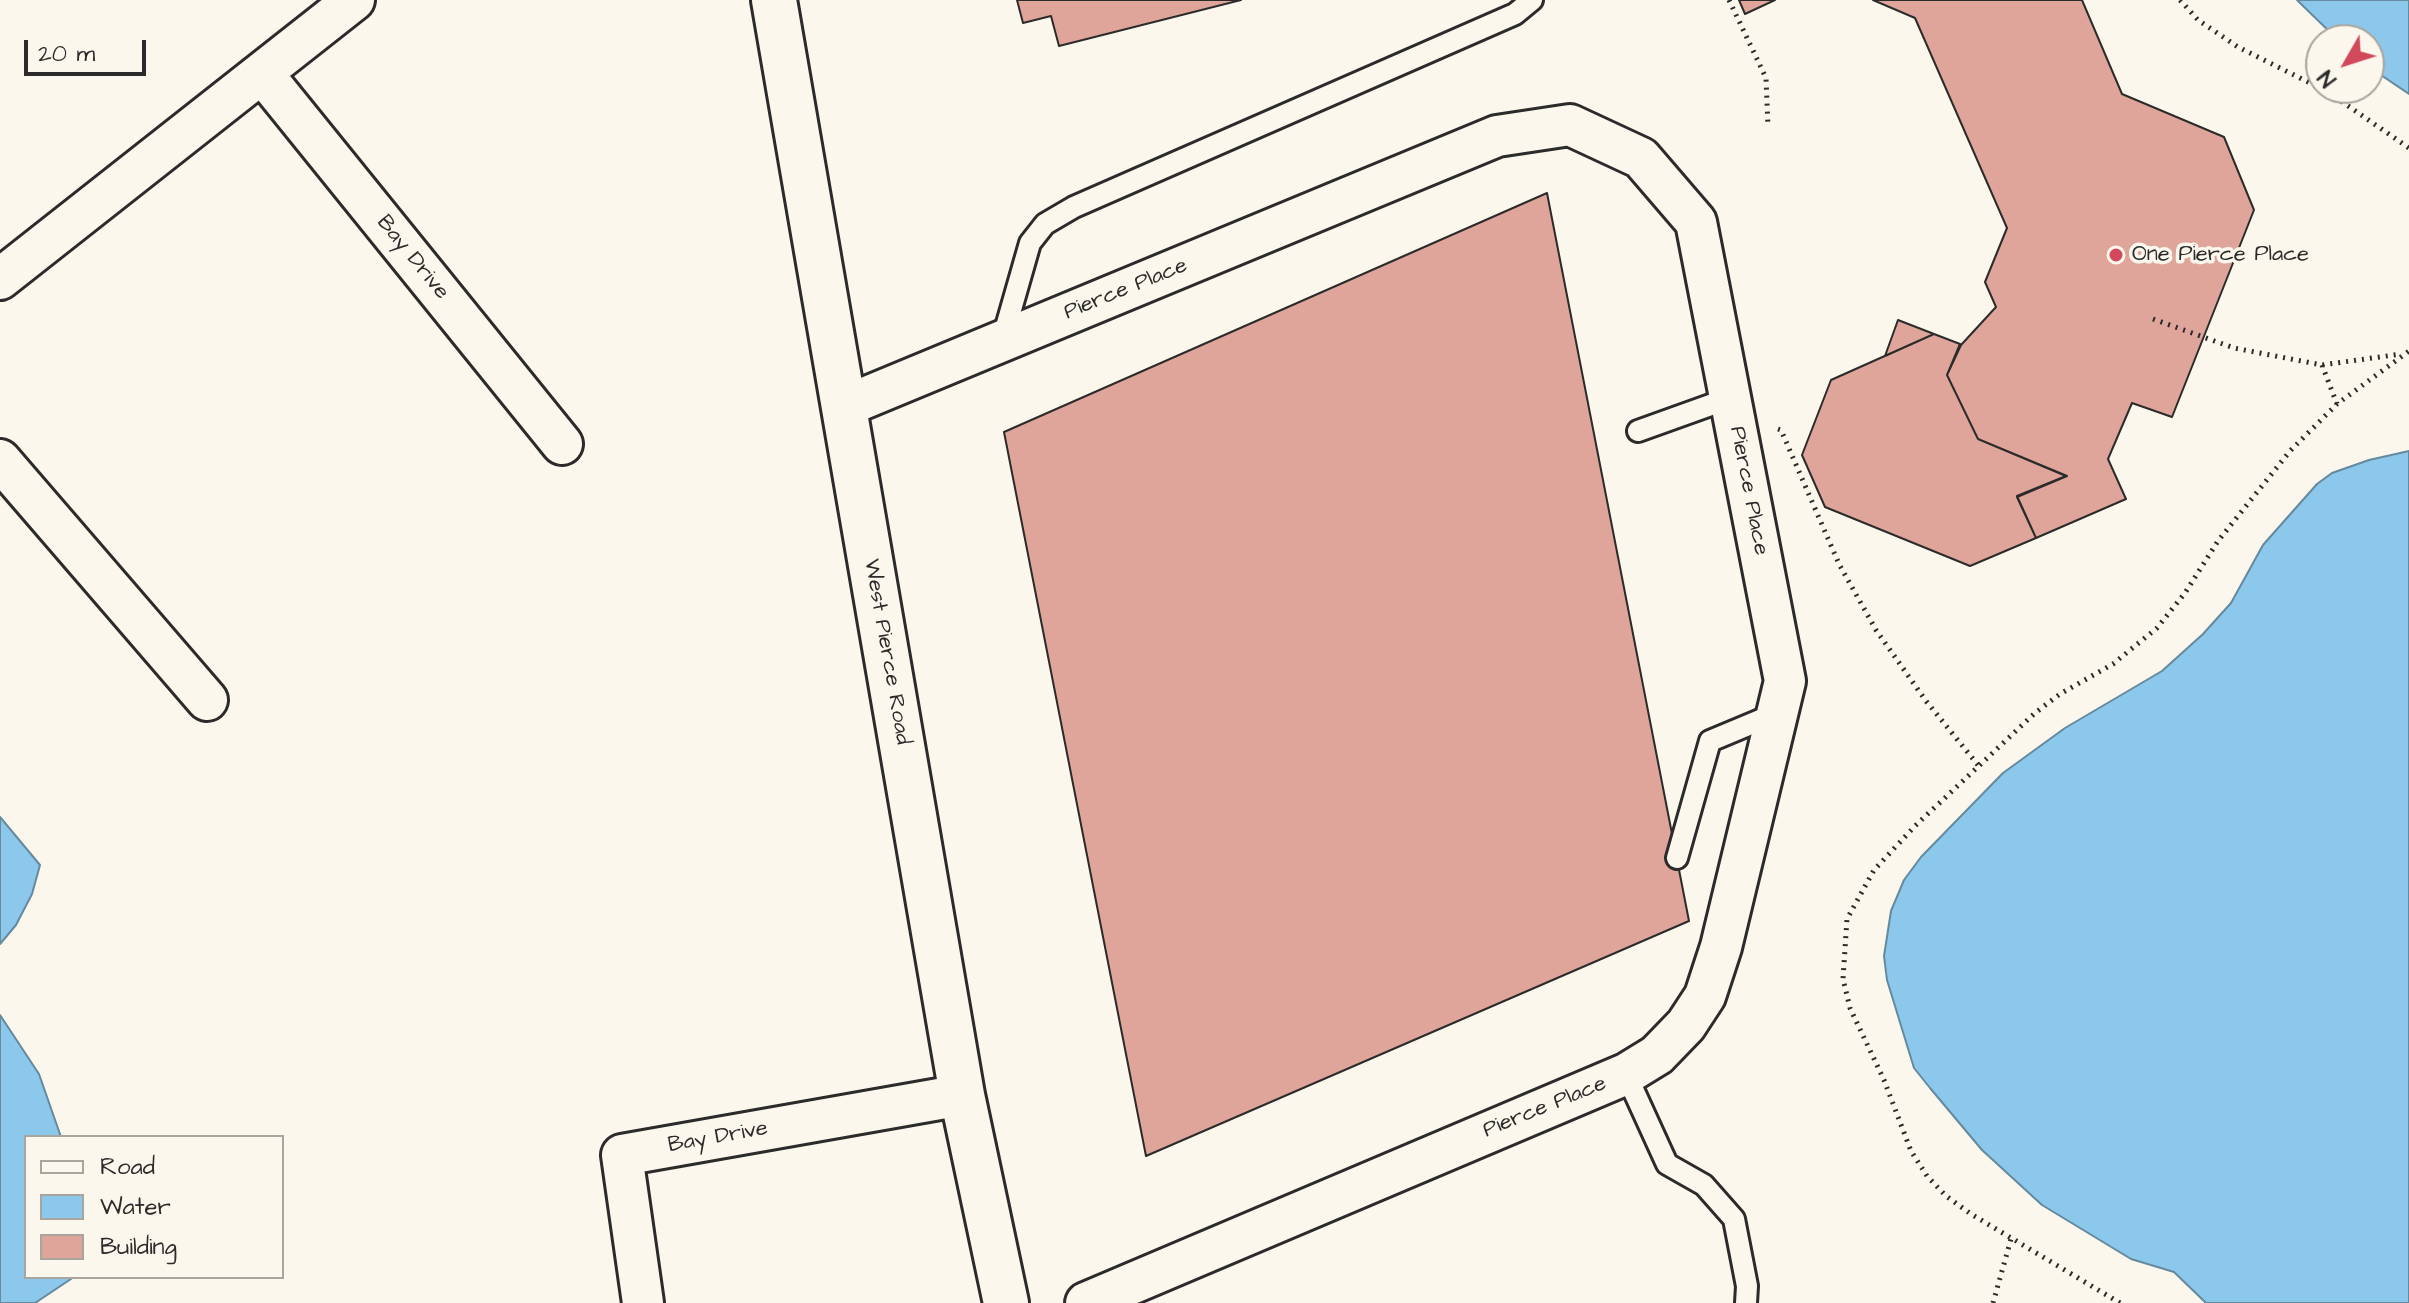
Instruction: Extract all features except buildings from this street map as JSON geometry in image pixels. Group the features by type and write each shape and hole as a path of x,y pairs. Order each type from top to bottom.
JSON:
{"street":[{"path":"0,279 354,0"},
{"name":"West Pierce Road","path":"774,0 962,1095 1006,1303"},
{"name":"Bay Drive","path":"262,73 562,444"},
{"name":"Pierce Place","path":"843,407 1497,136 1570,125 1641,158 1696,222 1785,681 1711,982 1686,1025 1657,1055 1626,1074 1086,1303"},
{"path":"0,460 207,700"},
{"name":"Bay Drive","path":"643,1303 622,1155 962,1095"}],"lane":[{"path":"1002,341 1030,243 1045,224 1074,207 1515,14 1532,0"},
{"path":"1638,431 1730,398"},
{"path":"1677,858 1710,741 1777,713"},
{"path":"1626,1074 1667,1164 1704,1185 1734,1219 1747,1286 1746,1303"}],"path":[{"path":"1729,0 1766,78 1768,127"},
{"path":"2180,0 2198,20 2238,47 2328,92 2409,148"},
{"path":"2153,319 2234,348 2322,365 2402,354"},
{"path":"2120,1303 2011,1239 1946,1196 1927,1176 1911,1151 1884,1080 1850,1008 1843,979 1845,931 1855,899 1899,842 2035,713 2060,694 2113,664 2157,628 2255,493 2337,404 2409,351"},
{"path":"2322,365 2337,404"},
{"path":"1800,473 1839,564 1876,630 1926,701 1978,765"},
{"path":"1993,1303 2011,1239"}],"water":[{"path":"2297,0 2409,0 2409,94 2385,78 2385,24 2322,24"},
{"path":"2409,451 2409,1303 2206,1303 2174,1272 2131,1259 2042,1205 1982,1150 1930,1088 1914,1068 1887,980 1884,956 1891,911 1904,880 1921,857 2003,773 2065,728 2162,671 2203,634 2231,603 2263,545 2317,484 2332,473"},
{"path":"0,817 40,865 32,894 16,925 0,944"},
{"path":"0,1015 39,1074 60,1135 24,1135 24,1279 71,1279 35,1303 0,1303"}],"place":[{"name":"One Pierce Place","path":"2116,255"}]}
